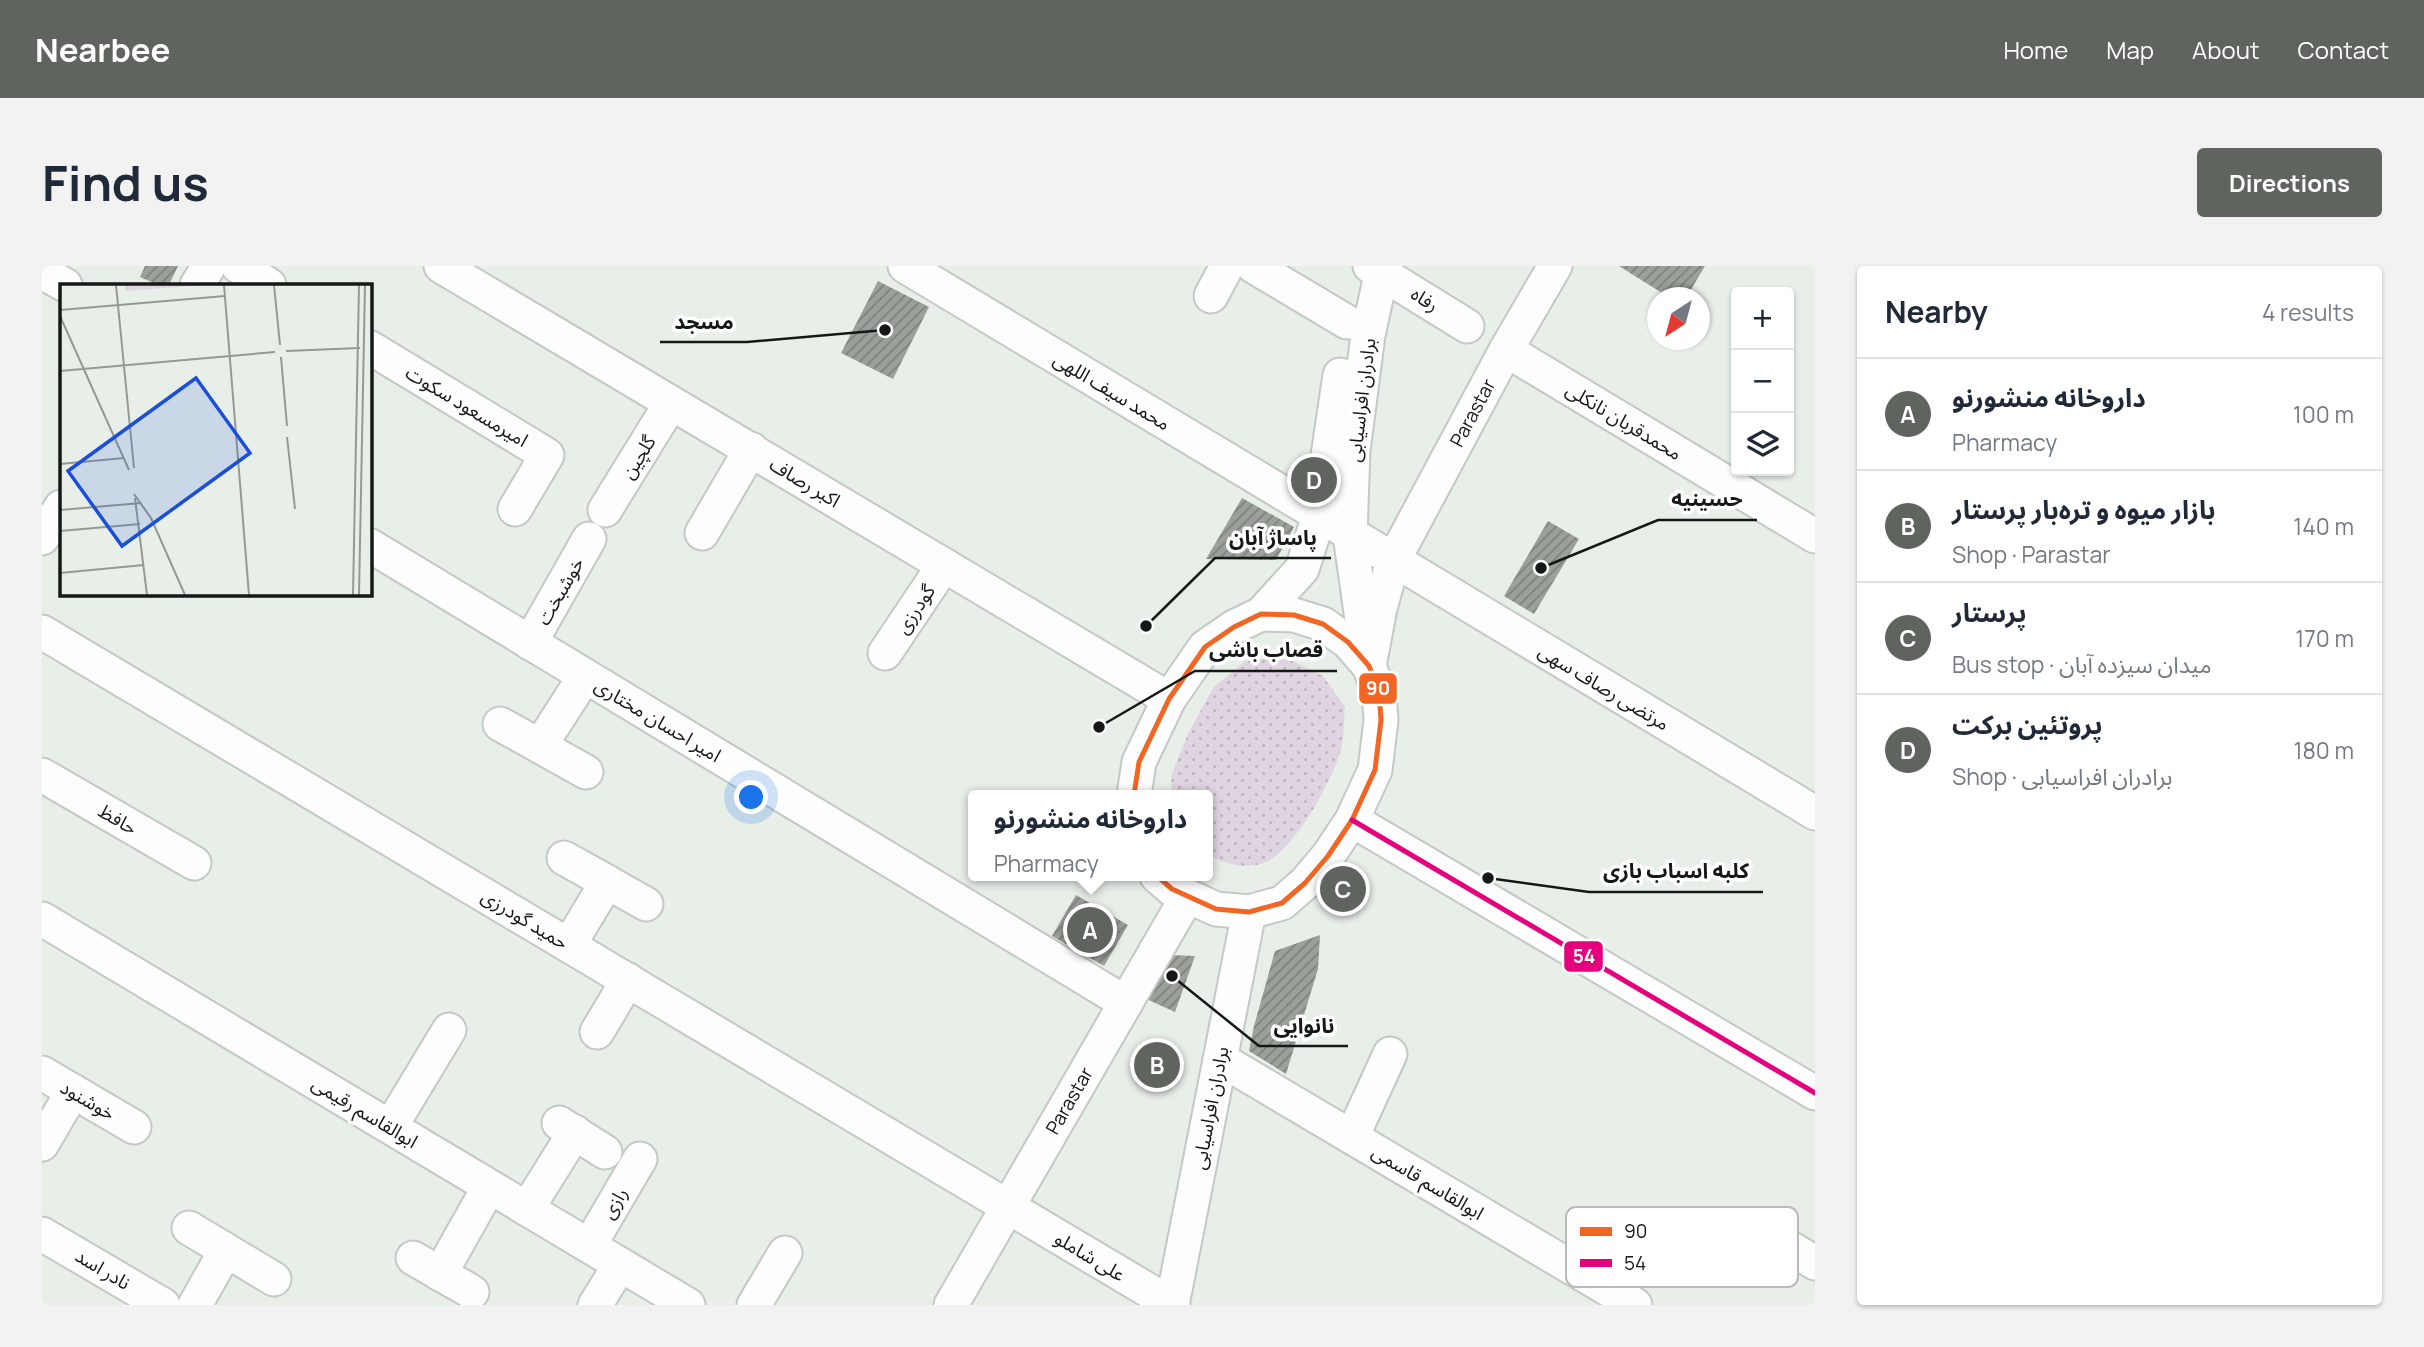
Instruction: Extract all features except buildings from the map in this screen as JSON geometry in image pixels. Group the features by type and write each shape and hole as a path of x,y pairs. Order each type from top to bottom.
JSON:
{"street":[{"path":"198,284 209,266"},
{"path":"238,266 267,284"},
{"name":"اکبر رصاف","path":"441,266 1169,699"},
{"name":"محمد سیف اللهی","path":"905,266 1350,535"},
{"path":"1211,296 1227,266"},
{"path":"1252,266 1347,322"},
{"name":"Parastar","path":"1369,666 1380,608 1393,561 1506,350 1555,266"},
{"name":"برادران افراسیابی","path":"1261,614 1302,569 1319,516 1347,322 1374,267"},
{"name":"برادران افراسیابی","path":"1172,1305 1249,912 1282,903 1306,883 1352,820 1375,770 1381,720 1379,692 1369,666 1350,535 1353,451 1374,267"},
{"name":"رفاه","path":"1374,267 1467,326"},
{"path":"42,272 63,284"},
{"name":"امیرمسعود سکوت","path":"371,347 547,455 515,509"},
{"name":"محمدقربان نانکلی","path":"1506,350 1815,536"},
{"name":"گلچین","path":"605,510 671,403"},
{"path":"702,533 751,449"},
{"name":"مرتضی رصاف سهی","path":"1350,535 1815,813"},
{"name":"خوشبخت","path":"530,643 589,539"},
{"name":"امیر احسان مختاری","path":"371,546 1126,1003"},
{"name":"گودرزی","path":"885,653 944,565"},
{"path":"1134,790 1139,762 1169,699 1205,648 1234,627 1261,614 1294,615 1323,624 1348,642 1369,666"},
{"name":"حمید گودرزی","path":"42,632 1008,1207"},
{"path":"540,746 584,676"},
{"path":"500,724 586,772"},
{"name":"حافظ","path":"42,775 194,863"},
{"path":"1352,820 1815,1093"},
{"path":"564,858 646,904"},
{"path":"1163,881 1187,897 1216,909 1249,912"},
{"path":"569,946 607,882"},
{"name":"Parastar","path":"951,1305 1187,897"},
{"name":"ابوالقاسم رقیمی","path":"42,919 688,1305"},
{"path":"597,1032 628,981"},
{"path":"391,1126 449,1030"},
{"path":"1352,1137 1390,1054"},
{"name":"ابوالقاسم قاسمی","path":"1220,1059 1566,1264"},
{"name":"خوشنود","path":"42,1073 134,1127"},
{"path":"42,1144 73,1091"},
{"path":"527,1209 567,1128 605,1152"},
{"name":"رازی","path":"589,1246 640,1159"},
{"path":"472,1292 426,1266 489,1187"},
{"name":"علی شاملو","path":"1008,1207 1172,1305"},
{"path":"189,1228 274,1279"},
{"name":"نادر اسد","path":"42,1234 163,1305"},
{"path":"195,1305 226,1250"},
{"path":"754,1305 785,1253"},
{"path":"1798,1253 1815,1263"},
{"path":"596,1305 620,1265"},
{"name":"ابوالقاسم قاسمی","path":"1605,1287 1635,1305"}],"shaded area":[{"path":"1283,656 1323,676 1345,707 1342,745 1323,793 1300,829 1276,856 1264,863 1249,866 1213,857 1213,790 1172,790 1171,776 1188,734 1213,688 1245,661"}],"transit line":[{"name":"90","path":"1135,790 1139,762 1169,699 1205,647 1234,627 1261,614 1294,615 1323,624 1348,642 1369,666 1379,692 1381,720 1375,770 1352,820 1328,856 1305,883 1282,903 1249,912 1216,909 1172,889 1163,881"},
{"name":"54","path":"1352,820 1815,1093"}],"place":[{"name":"مسجد","path":"885,330"},
{"name":"پروتئین برکت","path":"1314,480"},
{"name":"حسینیه","path":"1541,568"},
{"name":"پاساژ آبان","path":"1146,626"},
{"name":"قصاب باشی","path":"1099,727"},
{"name":"کلبه اسباب بازی","path":"1488,878"},
{"name":"پرستار","path":"1343,889"},
{"name":"داروخانه منشورنو","path":"1090,930"},
{"name":"نانوایی","path":"1172,976"},
{"name":"بازار میوه و تره‌بار پرستار","path":"1157,1065"}]}
